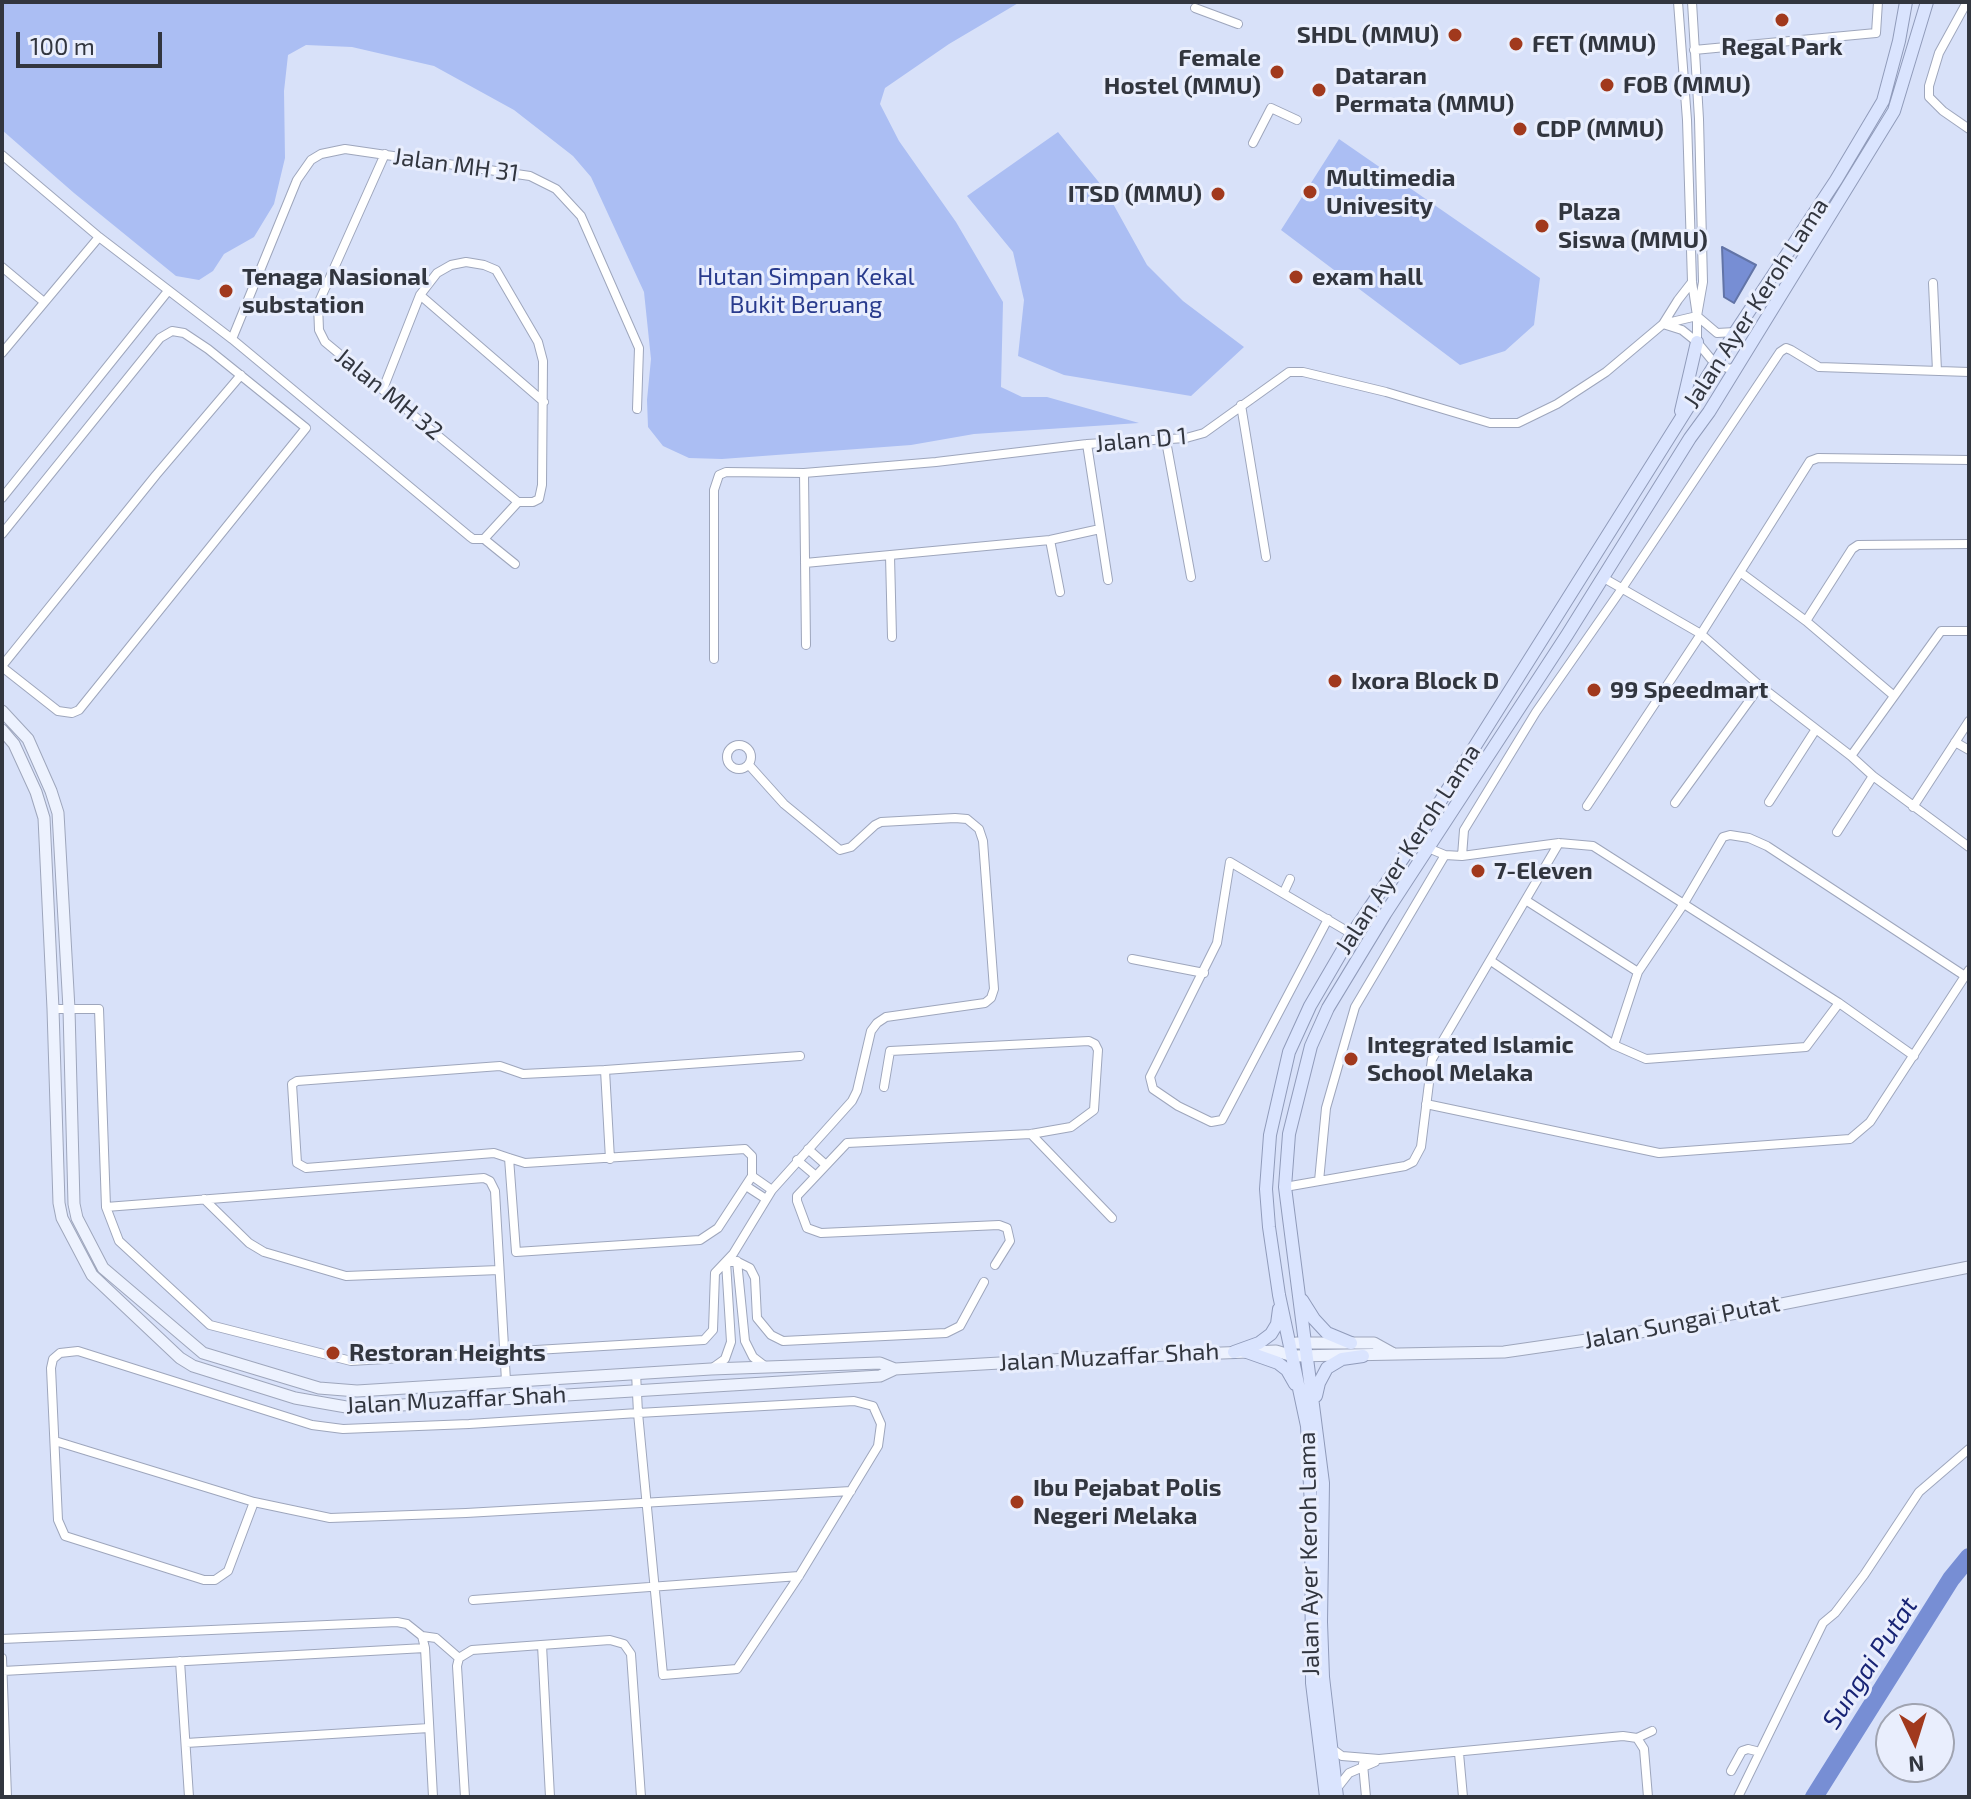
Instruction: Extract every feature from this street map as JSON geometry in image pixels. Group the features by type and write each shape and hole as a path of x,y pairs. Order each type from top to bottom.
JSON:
{"main road":[{"name":"Jalan Ayer Keroh Lama","path":"1333,1795 1321,1622 1323,1483 1309,1406 1279,1295 1266,1189 1270,1135 1289,1052 1310,1006 1352,934 1426,824 1736,331 1836,180 1883,101 1906,2"},
{"name":"Jalan Ayer Keroh Lama","path":"1296,1352 1304,1342 1285,1187 1289,1134 1311,1046 1328,1008 1894,111 1927,2"},
{"path":"1679,422 1697,342"},
{"path":"1557,617 1572,603 1588,579 1602,577 1601,556 1618,527 1619,515"},
{"name":"Jalan Muzaffar Shah","path":"2,711 28,739 58,813 77,1218 103,1268 203,1353 319,1388 357,1391 711,1369 880,1363 895,1369"},
{"name":"Jalan Muzaffar Shah","path":"2,730 14,744 44,818 62,1218 92,1275 180,1358 193,1366 295,1398 352,1408 880,1376 895,1369 1239,1352 1296,1352"},
{"name":"Jalan Sungai Putat","path":"1296,1352 1363,1356 1461,1354 1573,1343 1969,1267"},
{"path":"1296,1286 1321,1328 1333,1338 1351,1343"},
{"path":"1239,1352 1259,1343 1274,1330 1279,1295"},
{"name":"Jalan Sungai Putat","path":"1304,1342 1374,1343 1393,1353"},
{"path":"1239,1352 1270,1359 1282,1366 1309,1406"},
{"path":"1309,1406 1327,1368 1342,1359 1363,1356"},
{"name":"Jalan Ayer Keroh Lama","path":"1309,1406 1312,1683 1333,1795"}],"street":[{"path":"1678,2 1687,120 1697,342"},
{"path":"1692,2 1703,282 1697,316"},
{"path":"1694,50 1876,33 1878,2"},
{"path":"1967,2 1939,53 1929,86 1929,97 1969,129"},
{"path":"1195,8 1238,24"},
{"path":"1253,143 1271,108 1297,120"},
{"name":"Jalan MH 31","path":"232,339 303,168 311,160 333,150 345,149 530,176 556,189 581,216 639,348 637,409"},
{"name":"Jalan MH 32","path":"385,154 318,304 317,316 325,342 518,502"},
{"path":"2,155 99,237 232,339 469,536 484,539 515,564"},
{"path":"2,353 99,237"},
{"path":"383,389 420,295 437,273 451,265 466,262 496,270 538,342 543,361 542,485 539,499 518,502 484,539"},
{"path":"2,267 44,302"},
{"path":"1692,282 1663,324 1682,330 1716,365 1731,369 1737,364"},
{"path":"1933,283 1937,371"},
{"path":"2,498 168,291"},
{"path":"420,295 544,402"},
{"path":"1697,316 1717,333 1736,331"},
{"name":"Jalan D 1","path":"714,659 714,490 719,475 726,472 804,473 936,462 1087,444 1166,441 1204,433 1283,374 1297,371 1386,392 1490,423 1518,423 1557,404 1606,372 1663,324 1697,316"},
{"path":"2,534 165,334 172,331 184,333 241,375 306,428 84,706 72,713 58,711 2,666 241,375"},
{"path":"1462,856 1464,830 1536,712 1780,352 1786,348 1819,367 1969,372"},
{"path":"1241,405 1266,557"},
{"path":"1166,441 1191,577"},
{"path":"1087,444 1108,580"},
{"path":"1587,806 1813,459 1912,457 1969,460"},
{"path":"804,473 806,645"},
{"path":"805,563 1050,540 1100,529"},
{"path":"1050,540 1060,592"},
{"path":"1806,621 1852,549 1858,545 1969,544"},
{"path":"890,556 892,637"},
{"path":"1740,572 1806,621 1893,695"},
{"path":"1602,577 1701,634 1760,686 1873,776 1969,847"},
{"path":"1851,756 1941,631 1969,631"},
{"path":"1675,803 1760,686"},
{"path":"1913,807 1969,721"},
{"path":"1769,802 1816,729"},
{"path":"1955,742 1969,750"},
{"path":"749,765 784,804 840,850 851,847 881,822 949,817 967,819 979,829 983,841 994,989 985,1003 886,1017 877,1023 871,1031 852,1101 797,1160 766,1199 735,1258 745,1341 753,1357 766,1367"},
{"path":"1837,832 1873,776"},
{"path":"1426,1104 1659,1153 1850,1139 1870,1122 1967,973 1767,846 1749,838 1730,835 1723,837 1638,972 1614,1045"},
{"path":"1428,848 1445,855 1462,856 1559,843 1593,846 1839,1003 1914,1056"},
{"path":"1285,1187 1413,1162 1421,1147 1432,1059 1559,843"},
{"path":"1319,1181 1326,1108 1355,1007 1445,855"},
{"path":"1328,919 1222,1120 1205,1120 1153,1089 1150,1081 1217,943 1232,867 1249,872 1284,892 1328,919 1352,934"},
{"path":"1284,892 1290,879"},
{"path":"1527,901 1638,972"},
{"path":"1132,959 1204,973"},
{"path":"1491,961 1614,1045 1646,1059 1806,1047 1839,1003"},
{"path":"53,1009 99,1009 106,1207 119,1241 210,1325 351,1361 704,1340 713,1330 713,1278 718,1269 735,1258"},
{"path":"884,1087 890,1051 1089,1041 1095,1044 1098,1050 1094,1110 1071,1127 1031,1134 854,1142 841,1146 797,1196 807,1228 831,1234 999,1225 1007,1228 1010,1241 995,1265"},
{"path":"509,1158 516,1252 700,1240 718,1228 752,1176 752,1156 745,1149 525,1163 494,1153 301,1167 297,1163 292,1084 500,1066 523,1074 800,1056"},
{"path":"605,1070 610,1159"},
{"path":"1031,1134 1112,1218"},
{"path":"808,1149 826,1165"},
{"path":"797,1160 816,1176"},
{"path":"752,1176 772,1190"},
{"path":"106,1207 479,1177 490,1181 495,1191 506,1381"},
{"path":"746,1186 766,1199"},
{"path":"204,1199 249,1243 264,1252 346,1276 499,1270"},
{"path":"735,1258 753,1273 760,1324 783,1341 946,1333 960,1326 984,1282"},
{"path":"711,1369 725,1359 731,1342 726,1262"},
{"path":"254,1502 228,1571 215,1580 194,1577 65,1536 58,1520 53,1359 68,1350 78,1351 312,1425 343,1429 469,1424 638,1413 854,1401 865,1402 879,1414 881,1435 878,1446 799,1576 737,1669 663,1675 638,1413 636,1373"},
{"path":"55,1441 254,1502 315,1516 346,1518 851,1491"},
{"path":"1738,1797 1823,1623 1835,1613 1864,1575 1919,1492 1969,1449"},
{"path":"473,1600 799,1576"},
{"path":"2,1639 397,1622 415,1628 422,1636 425,1648 433,1797"},
{"path":"422,1636 436,1638 459,1658"},
{"path":"465,1797 459,1658 472,1650 610,1640 624,1644 631,1654 641,1797"},
{"path":"542,1645 550,1797"},
{"path":"3,1671 425,1648"},
{"path":"2,1658 7,1797"},
{"path":"180,1661 189,1797"},
{"path":"186,1743 429,1728"},
{"path":"1333,1795 1343,1778 1363,1763 1379,1759 1623,1736 1637,1738 1652,1731"},
{"path":"1637,1738 1644,1749 1648,1797"},
{"path":"1330,1747 1342,1756 1363,1763"},
{"path":"1731,1771 1742,1751 1760,1752"},
{"path":"1459,1753 1463,1797"},
{"path":"1363,1763 1366,1797"}],"green space":[{"name":"Hutan Simpan Kekal Bukit Beruang","path":"2,2 1020,2 949,44 885,88 880,104 899,141 956,222 1003,302 1001,387 1022,397 1047,397 1139,423 974,434 911,445 722,459 689,458 663,446 648,427 651,359 644,292 591,177 573,156 514,110 434,66 352,47 306,45 288,55 284,91 285,158 274,204 254,237 224,254 213,271 199,280 176,276 2,130"},
{"path":"1058,132 1106,191 1147,265 1183,301 1244,347 1191,396 1064,375 1018,356 1024,300 1013,252 967,196"},
{"path":"1339,139 1540,278 1534,325 1505,351 1460,365 1281,230"}],"shaded area":[{"path":"1722,247 1756,265 1734,303 1724,297"}],"waterway":[{"name":"Sungai Putat","path":"1814,1797 1951,1579 1969,1557"}],"place":[{"name":"Regal Park","path":"1782,20"},
{"name":"SHDL (MMU)","path":"1455,35"},
{"name":"FET (MMU)","path":"1516,44"},
{"name":"Female Hostel (MMU)","path":"1277,72"},
{"name":"FOB (MMU)","path":"1607,85"},
{"name":"Dataran Permata (MMU)","path":"1319,90"},
{"name":"CDP (MMU)","path":"1520,129"},
{"name":"Multimedia Univesity","path":"1310,192"},
{"name":"ITSD (MMU)","path":"1218,194"},
{"name":"Plaza Siswa (MMU)","path":"1542,226"},
{"name":"exam hall","path":"1296,277"},
{"name":"Tenaga Nasional substation","path":"226,291"},
{"name":"Ixora Block D","path":"1335,681"},
{"name":"99 Speedmart","path":"1594,690"},
{"name":"7-Eleven","path":"1478,871"},
{"name":"Integrated Islamic School Melaka","path":"1351,1059"},
{"name":"Restoran Heights","path":"333,1353"},
{"name":"Ibu Pejabat Polis Negeri Melaka","path":"1017,1502"}]}
